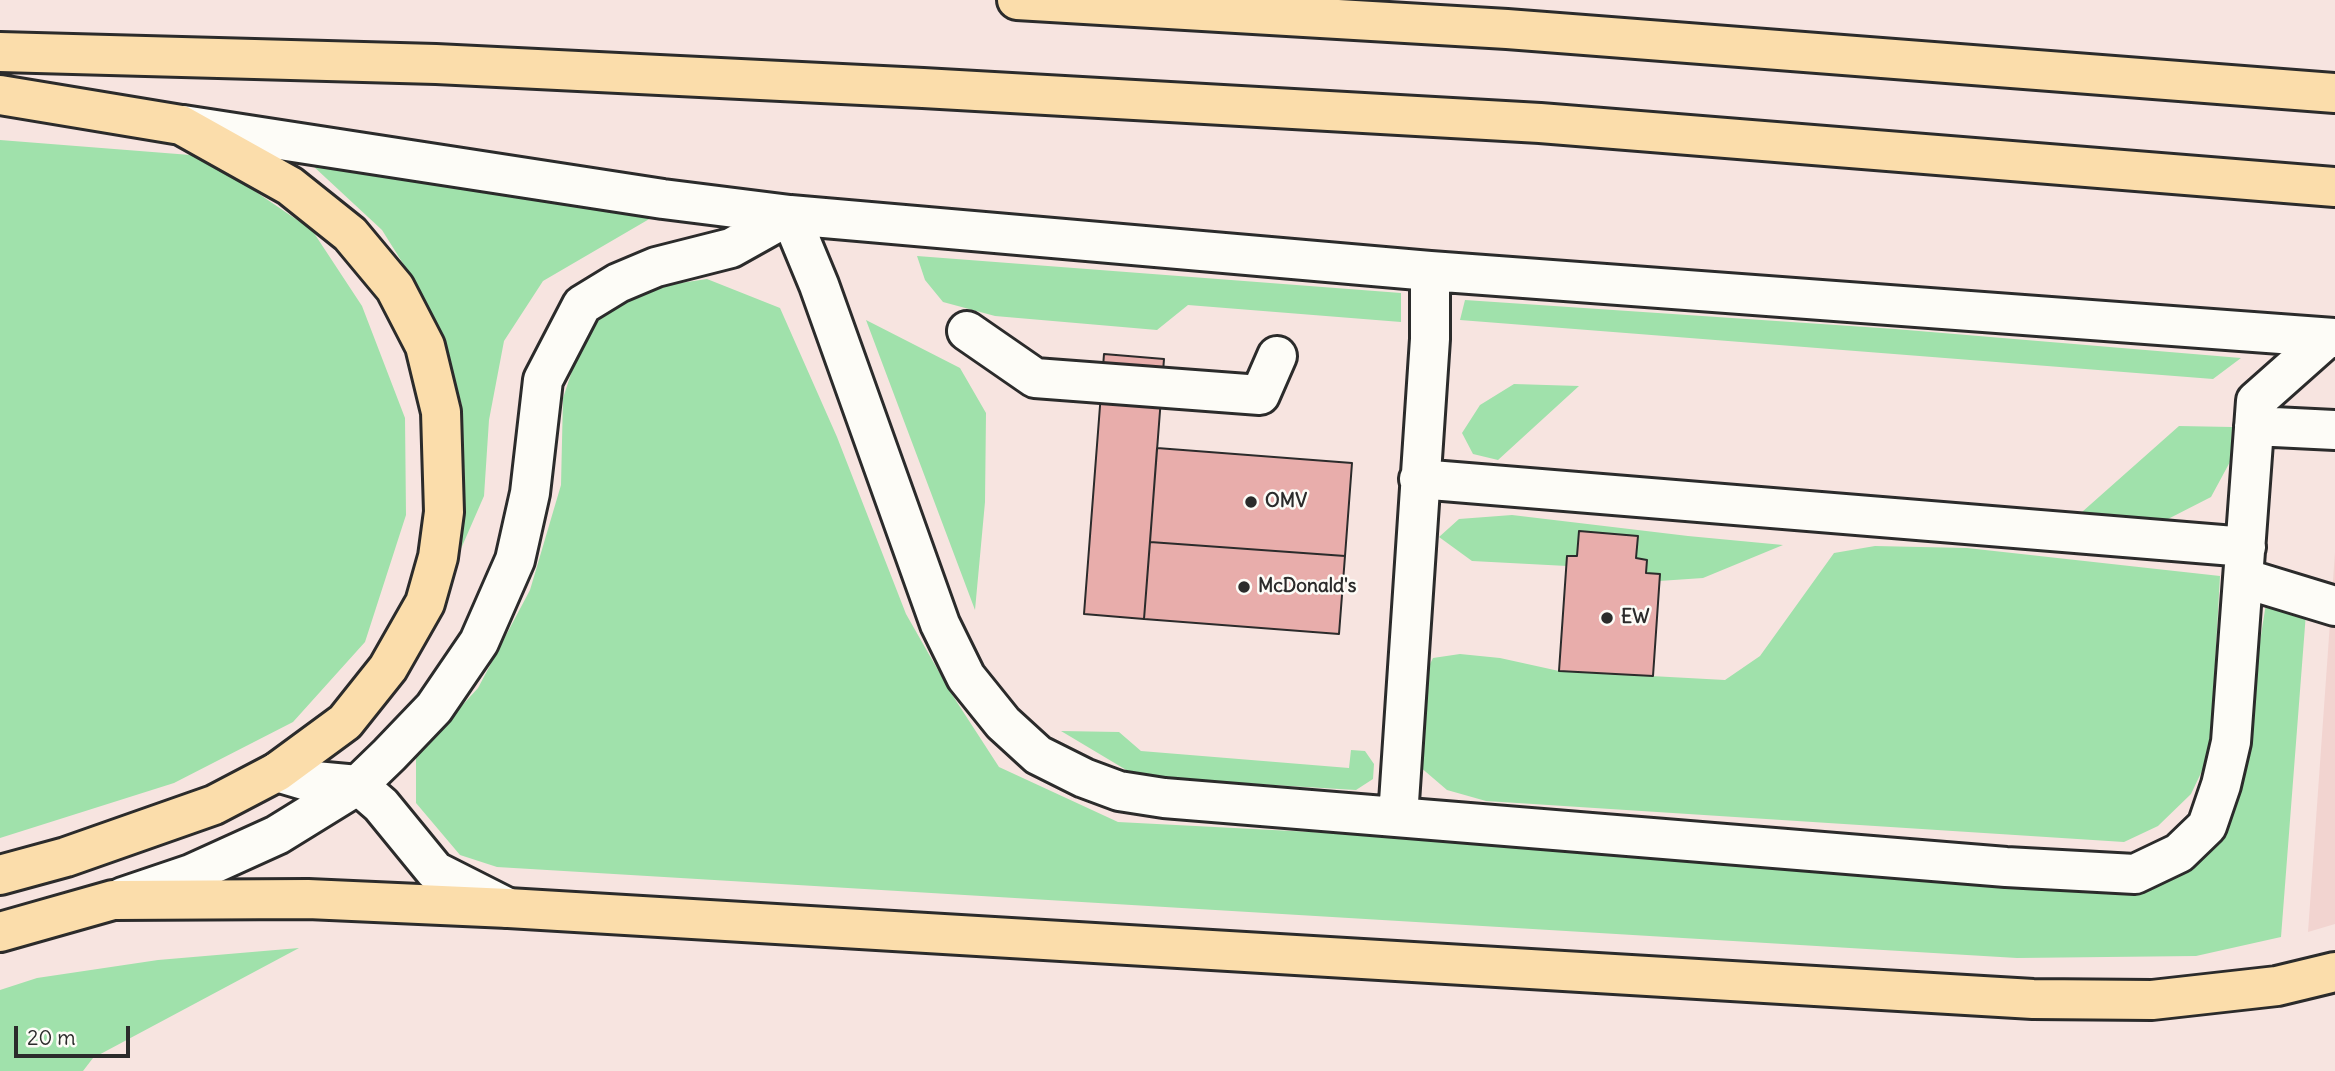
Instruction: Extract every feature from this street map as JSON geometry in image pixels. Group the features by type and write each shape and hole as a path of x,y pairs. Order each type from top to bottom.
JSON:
{"highway":[{"path":"1017,0 1507,29 2335,93"},
{"path":"0,52 436,64 1540,123 2335,187"},
{"path":"0,95 181,125 290,186 350,234 395,288 425,346 441,412 444,512 438,557 425,603 388,668 345,722 277,772 214,805 66,857 0,875"},
{"path":"0,932 113,900 308,899 508,908 2033,999 2152,1000 2277,986 2335,972"}],"lane":[{"path":"181,125 663,199 790,215 1430,271 2331,338"},
{"path":"113,900 191,874 277,835 358,785 434,708 479,642 515,560 530,493 543,380 582,305 618,282 656,267 731,248 790,215"},
{"path":"790,215 818,285 940,624 966,677 1003,723 1038,755 1084,778 1119,791 2006,867 2135,874 2179,853 2207,826 2221,785 2231,742 2256,401 2331,338"},
{"path":"1398,817 1430,339 1430,271"},
{"path":"967,331 1035,378 1260,395 1277,356"},
{"path":"2254,426 2335,430"},
{"path":"1419,479 2245,563 2335,606"},
{"path":"277,772 304,780 358,785 381,805 435,871 508,908"}],"shaded area":[{"path":"2335,552 2335,924 2308,932"}],"green space":[{"path":"0,140 203,156 312,230 362,306 405,418 406,515 365,642 293,722 174,783 0,838"},
{"path":"312,165 651,218 543,281 504,341 489,420 484,496 453,567 465,496 462,405 424,297 382,230"},
{"path":"917,256 1401,293 1401,322 1188,305 1157,330 995,316 943,302 925,280"},
{"path":"707,279 780,308 837,437 906,614 951,693 999,767 1118,822 1350,834 2124,890 2192,868 2223,824 2241,762 2270,578 2308,587 2281,937 2196,956 2017,958 497,867 460,855 416,803 416,756 478,688 530,590 561,485 563,398 578,353 594,317 647,288"},
{"path":"1465,300 1895,329 2241,358 2213,379 1460,320"},
{"path":"866,320 960,368 986,413 985,502 975,610"},
{"path":"1514,384 1579,386 1498,460 1473,454 1462,433 1480,405"},
{"path":"2179,426 2232,427 2231,460 2211,497 2166,520 2082,512"},
{"path":"1512,515 1783,545 1703,578 1659,581 1646,573 1646,560 1636,558 1638,536 1579,531 1577,556 1568,556 1567,566 1472,561 1439,537 1459,519"},
{"path":"1875,546 1967,548 2220,576 2210,754 2191,794 2158,826 2124,842 1486,801 1447,790 1419,766 1422,680 1433,658 1460,654 1500,658 1559,671 1725,680 1760,656 1834,553"},
{"path":"1061,731 1119,732 1141,751 1349,768 1351,750 1365,751 1374,764 1373,779 1356,790 1138,777"},
{"path":"299,948 93,1058 83,1071 0,1071 0,990 37,978 158,960"}],"building":[{"path":"1104,354 1164,359 1144,619 1084,614"},
{"name":"OMV","path":"1157,448 1352,463 1345,556 1150,542"},
{"path":"1579,531 1638,536 1636,558 1647,560 1646,573 1660,574 1653,676 1559,671 1567,556 1577,556"},
{"name":"McDonald's","path":"1150,542 1345,556 1339,634 1144,619"}],"place":[{"name":"OMV","path":"1251,502"},
{"name":"McDonald's","path":"1244,587"},
{"name":"EW","path":"1607,618"}]}
